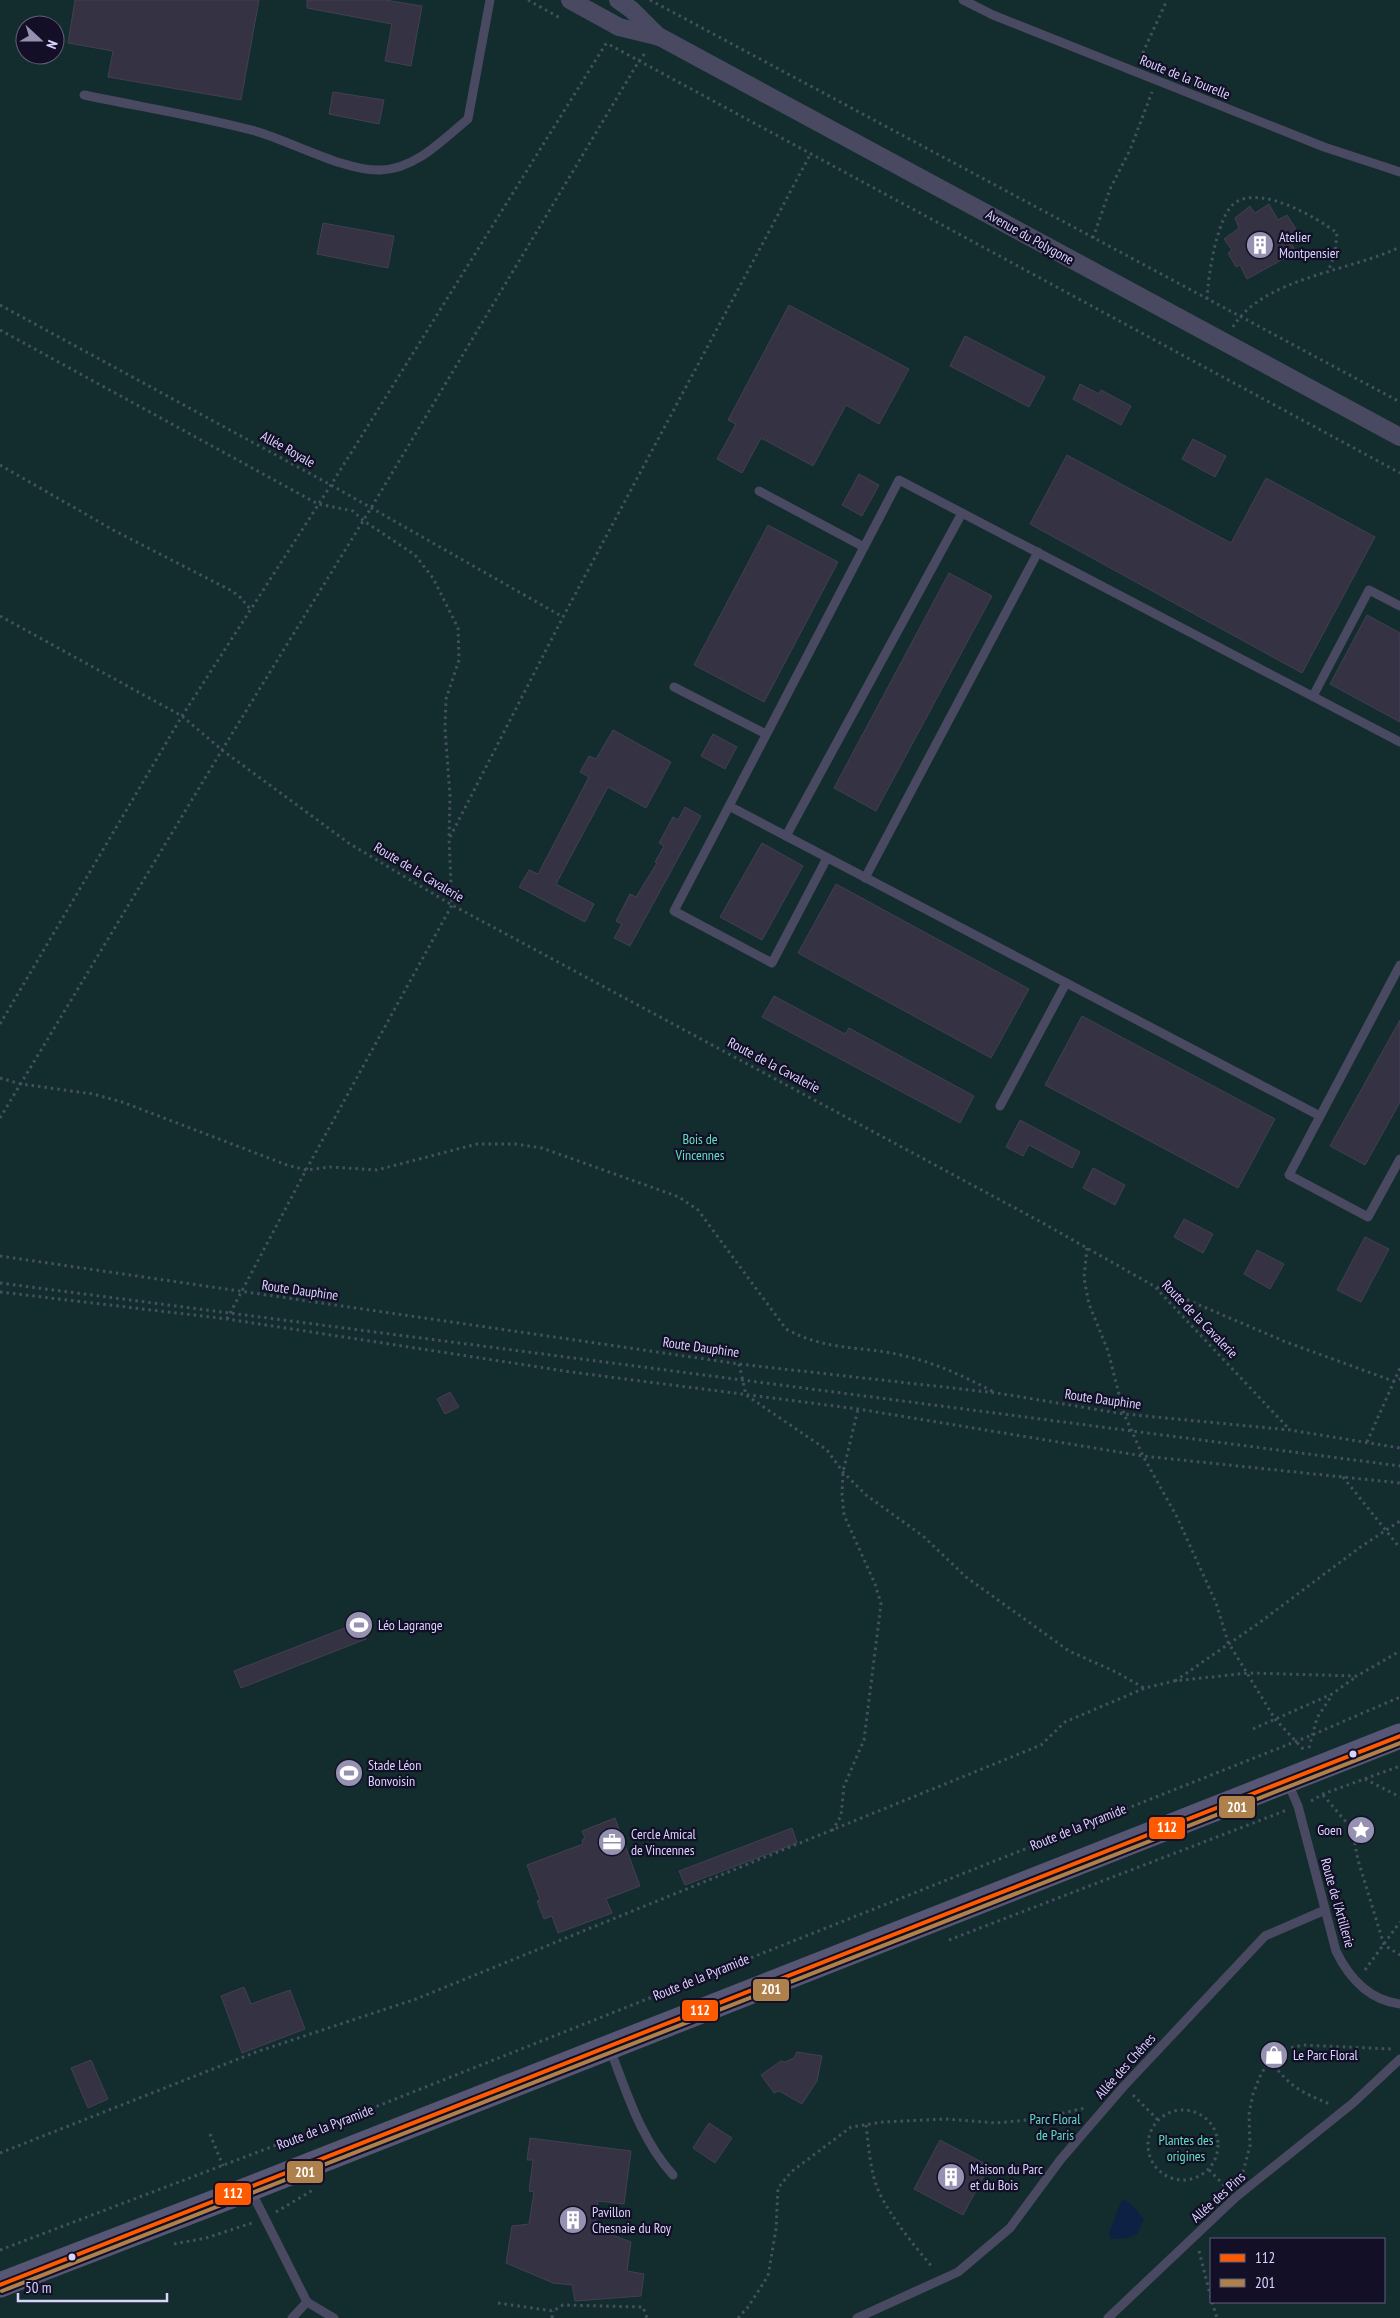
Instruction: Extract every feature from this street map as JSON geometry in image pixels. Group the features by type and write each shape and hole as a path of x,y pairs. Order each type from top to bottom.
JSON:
{"street":[{"name":"Avenue du Polygone","path":"570,0 619,27 660,37 1400,437"},
{"name":"Avenue du Polygone","path":"618,0 632,10 660,37"},
{"name":"Route de la Pyramide","path":"0,2285 250,2189 1400,1736"}],"lane":[{"path":"84,95 256,131 354,167 381,170 403,165 421,157 468,119 490,0"},
{"name":"Route de la Tourelle","path":"963,0 993,16 1324,147 1400,172"},
{"path":"827,858 772,963 674,911 899,480 1400,742"},
{"path":"760,491 864,547"},
{"path":"786,836 962,512"},
{"path":"865,878 1038,552"},
{"path":"1313,696 1369,590 1400,606"},
{"path":"674,687 766,734"},
{"path":"728,806 1320,1116"},
{"path":"1400,965 1289,1175 1368,1218 1400,1159"},
{"path":"1000,1106 1066,983"},
{"name":"Route de l'Artillerie","path":"1286,1780 1298,1806 1336,1951 1345,1968 1356,1982 1387,2002 1400,2004"},
{"name":"Allée des Chênes","path":"857,2318 958,2272 1010,2228 1062,2159 1124,2086 1265,1936 1325,1910"},
{"path":"609,2047 645,2136 673,2175"},
{"name":"Allée des Pins","path":"1108,2318 1236,2197 1353,2103 1400,2060"},
{"path":"250,2189 307,2302 334,2318"},
{"path":"292,2318 307,2302"}],"path":[{"path":"528,0 563,19"},
{"path":"650,0 1400,402"},
{"path":"1134,71 1167,0"},
{"path":"0,1024 182,716 331,485 606,43 619,27"},
{"path":"0,1118 222,750 364,521 639,60 660,37"},
{"path":"598,38 1400,473"},
{"path":"1093,238 1110,189 1130,150 1150,99 1155,80"},
{"path":"449,839 563,618 811,153"},
{"path":"1207,299 1211,261 1225,215 1236,202 1254,197 1278,202 1302,211 1322,221 1337,233 1335,253 1328,272"},
{"path":"1223,343 1239,316 1249,306 1270,294 1400,247"},
{"name":"Allée Royale","path":"0,305 331,485 563,618"},
{"path":"0,330 318,504 353,511 364,521 415,555 433,578 458,628 459,660 446,699 445,728 450,796 449,839 452,905 306,1170 227,1319"},
{"path":"0,465 115,531 232,592 242,598 250,609"},
{"path":"0,616 182,716 222,750"},
{"name":"Route de la Cavalerie","path":"222,750 350,844 452,905 1154,1286 1290,1430"},
{"path":"0,1078 22,1084 93,1094 122,1102 286,1165 306,1170 330,1167 377,1170 477,1144 495,1143 542,1148 679,1197 698,1210 786,1329 801,1337 825,1345 906,1356 959,1374 997,1394"},
{"path":"1087,1248 1084,1278 1088,1304 1108,1351 1124,1414 1143,1456 1177,1517 1216,1602 1228,1642 1275,1719 1307,1753 1317,1718 1332,1694"},
{"name":"Route Dauphine","path":"0,1256 739,1364 997,1394 1124,1414 1290,1430 1400,1448"},
{"name":"Route Dauphine","path":"0,1283 1400,1466"},
{"path":"1154,1286 1286,1342 1393,1381 1400,1379"},
{"path":"0,1292 227,1319 571,1372 858,1409 1143,1456 1400,1483"},
{"path":"739,1364 746,1395 827,1450 843,1472 866,1495 923,1536 966,1576 1069,1651 1116,1672 1145,1688"},
{"path":"1367,1442 1400,1368"},
{"path":"832,1831 841,1816 844,1786 864,1740 881,1604 875,1584 844,1515 842,1495 843,1472 858,1409"},
{"path":"1342,1477 1400,1548"},
{"path":"1174,1681 1228,1642 1259,1623 1400,1521"},
{"path":"1253,1729 1332,1694 1357,1676 1400,1651"},
{"path":"0,2152 256,2052 416,1999 832,1831 1040,1745 1065,1722 1145,1688 1174,1681 1248,1673 1357,1676"},
{"name":"Route de la Pyramide","path":"0,2250 350,2117 1312,1735 1400,1697"},
{"path":"1298,1806 1322,1794 1400,1766"},
{"path":"1312,1770 1322,1794 1352,1829 1358,1860 1384,1945 1400,1955"},
{"path":"1365,1779 1400,1796"},
{"path":"1356,1982 1400,1922"},
{"path":"1208,2170 1236,2197 1250,2146 1249,2114 1253,2094 1270,2060 1280,2050 1303,2045 1394,2049"},
{"path":"1270,2060 1284,2079 1294,2088 1344,2110"},
{"path":"1124,2086 1158,2120"},
{"path":"738,2318 748,2307 768,2276 776,2229 778,2188 791,2172 851,2127 946,2119 996,2123 1036,2119 1110,2103"},
{"path":"1177,2110 1188,2110 1208,2120 1218,2139 1215,2161 1200,2177 1183,2181 1167,2177 1158,2171 1151,2162 1147,2145 1151,2129 1158,2120 1167,2113 1177,2110"},
{"path":"866,2125 871,2164 880,2195 907,2237 943,2279"},
{"path":"210,2134 223,2166"},
{"path":"1195,2236 1210,2292"},
{"path":"1213,2303 1216,2318"},
{"path":"498,2304 553,2311 563,2305 643,2307 648,2318"},
{"path":"552,2318 553,2311"}],"green space":[{"name":"Bois de Vincennes","path":"0,0 1400,0 1400,2318 0,2318"}],"water":[{"path":"1122,2199 1132,2205 1144,2219 1137,2234 1128,2238 1111,2239 1109,2233"}],"building":[{"path":"75,0 259,0 241,100 108,77 113,51 68,43"},
{"path":"307,0 385,0 422,6 411,66 385,61 392,24 307,8"},
{"path":"333,92 384,100 379,124 329,114"},
{"name":"Atelier Montpensier","path":"1269,204 1278,220 1287,215 1296,229 1287,236 1296,252 1247,279 1240,265 1236,267 1228,253 1232,250 1224,239 1239,228 1235,218 1250,206 1255,213"},
{"path":"323,223 394,236 388,268 317,254"},
{"path":"789,305 909,369 879,424 846,405 813,466 761,438 742,473 717,459 736,424 728,420"},
{"path":"965,336 1045,377 1029,407 950,366"},
{"path":"1080,384 1099,394 1101,390 1131,406 1121,425 1073,399"},
{"path":"1193,439 1226,456 1215,477 1182,459"},
{"path":"1067,455 1231,543 1266,478 1375,537 1302,673 1030,524"},
{"path":"859,474 879,485 862,516 842,505"},
{"path":"768,525 838,562 764,702 694,665"},
{"path":"949,573 992,596 876,811 834,788"},
{"path":"1367,615 1400,633 1400,722 1330,684"},
{"path":"613,730 671,762 646,808 608,787 556,884 594,904 585,922 519,887 529,870 538,874 589,777 580,772 589,756 596,759"},
{"path":"713,734 737,747 725,769 701,756"},
{"path":"685,807 701,816 630,946 614,938 622,924 616,921 630,894 636,897 657,863 655,862 664,846 659,843 673,817 678,820"},
{"path":"762,843 803,866 762,940 720,917"},
{"path":"836,884 1029,989 991,1058 798,953"},
{"path":"774,996 845,1034 849,1028 974,1096 960,1123 762,1017"},
{"path":"1082,1016 1275,1119 1238,1188 1045,1085"},
{"path":"1400,1020 1400,1102 1365,1165 1330,1146"},
{"path":"1020,1120 1080,1152 1072,1168 1029,1145 1023,1156 1006,1147"},
{"path":"1093,1168 1125,1185 1115,1205 1083,1188"},
{"path":"1184,1219 1213,1234 1203,1253 1174,1237"},
{"path":"1365,1237 1389,1249 1361,1302 1337,1290"},
{"path":"1257,1250 1284,1264 1270,1289 1244,1274"},
{"path":"450,1392 459,1407 445,1414 437,1399"},
{"path":"360,1622 366,1639 241,1688 234,1671"},
{"path":"615,1818 640,1886 606,1899 612,1913 558,1933 552,1916 544,1919 537,1901 540,1900 527,1865 583,1844 582,1840 585,1838 582,1831"},
{"path":"792,1828 797,1843 685,1885 679,1871"},
{"path":"244,1987 251,2004 290,1990 305,2029 242,2053 221,1996"},
{"path":"797,2052 822,2056 817,2081 802,2104 779,2091 774,2093 761,2075 781,2061 785,2062 794,2058"},
{"path":"91,2060 108,2099 88,2108 71,2068"},
{"path":"709,2123 732,2138 715,2163 693,2148"},
{"name":"Pavillon Chesnaie du Roy","path":"530,2138 631,2151 624,2204 598,2201 594,2228 631,2242 627,2271 644,2274 641,2296 575,2301 572,2285 553,2283 506,2263 512,2226 529,2224 534,2192 529,2191 533,2160 527,2160"},
{"name":"Maison du Parc et du Bois","path":"940,2140 989,2166 963,2215 914,2189"}],"transit line":[{"name":"112","path":"0,2285 1400,1736"},
{"name":"201","path":"2,2291 1400,1743"}],"place":[{"name":"Atelier Montpensier","path":"1260,245"},
{"name":"Léo Lagrange","path":"359,1625"},
{"name":"Stade Léon Bonvoisin","path":"349,1773"},
{"name":"Goen","path":"1361,1830"},
{"name":"Cercle Amical de Vincennes","path":"612,1842"},
{"name":"Le Parc Floral","path":"1274,2055"},
{"name":"Maison du Parc et du Bois","path":"951,2177"},
{"name":"Pavillon Chesnaie du Roy","path":"573,2220"}],"park label":[{"name":"Parc Floral de Paris","path":"1055,2128"},
{"name":"Plantes des origines","path":"1186,2148"}]}
